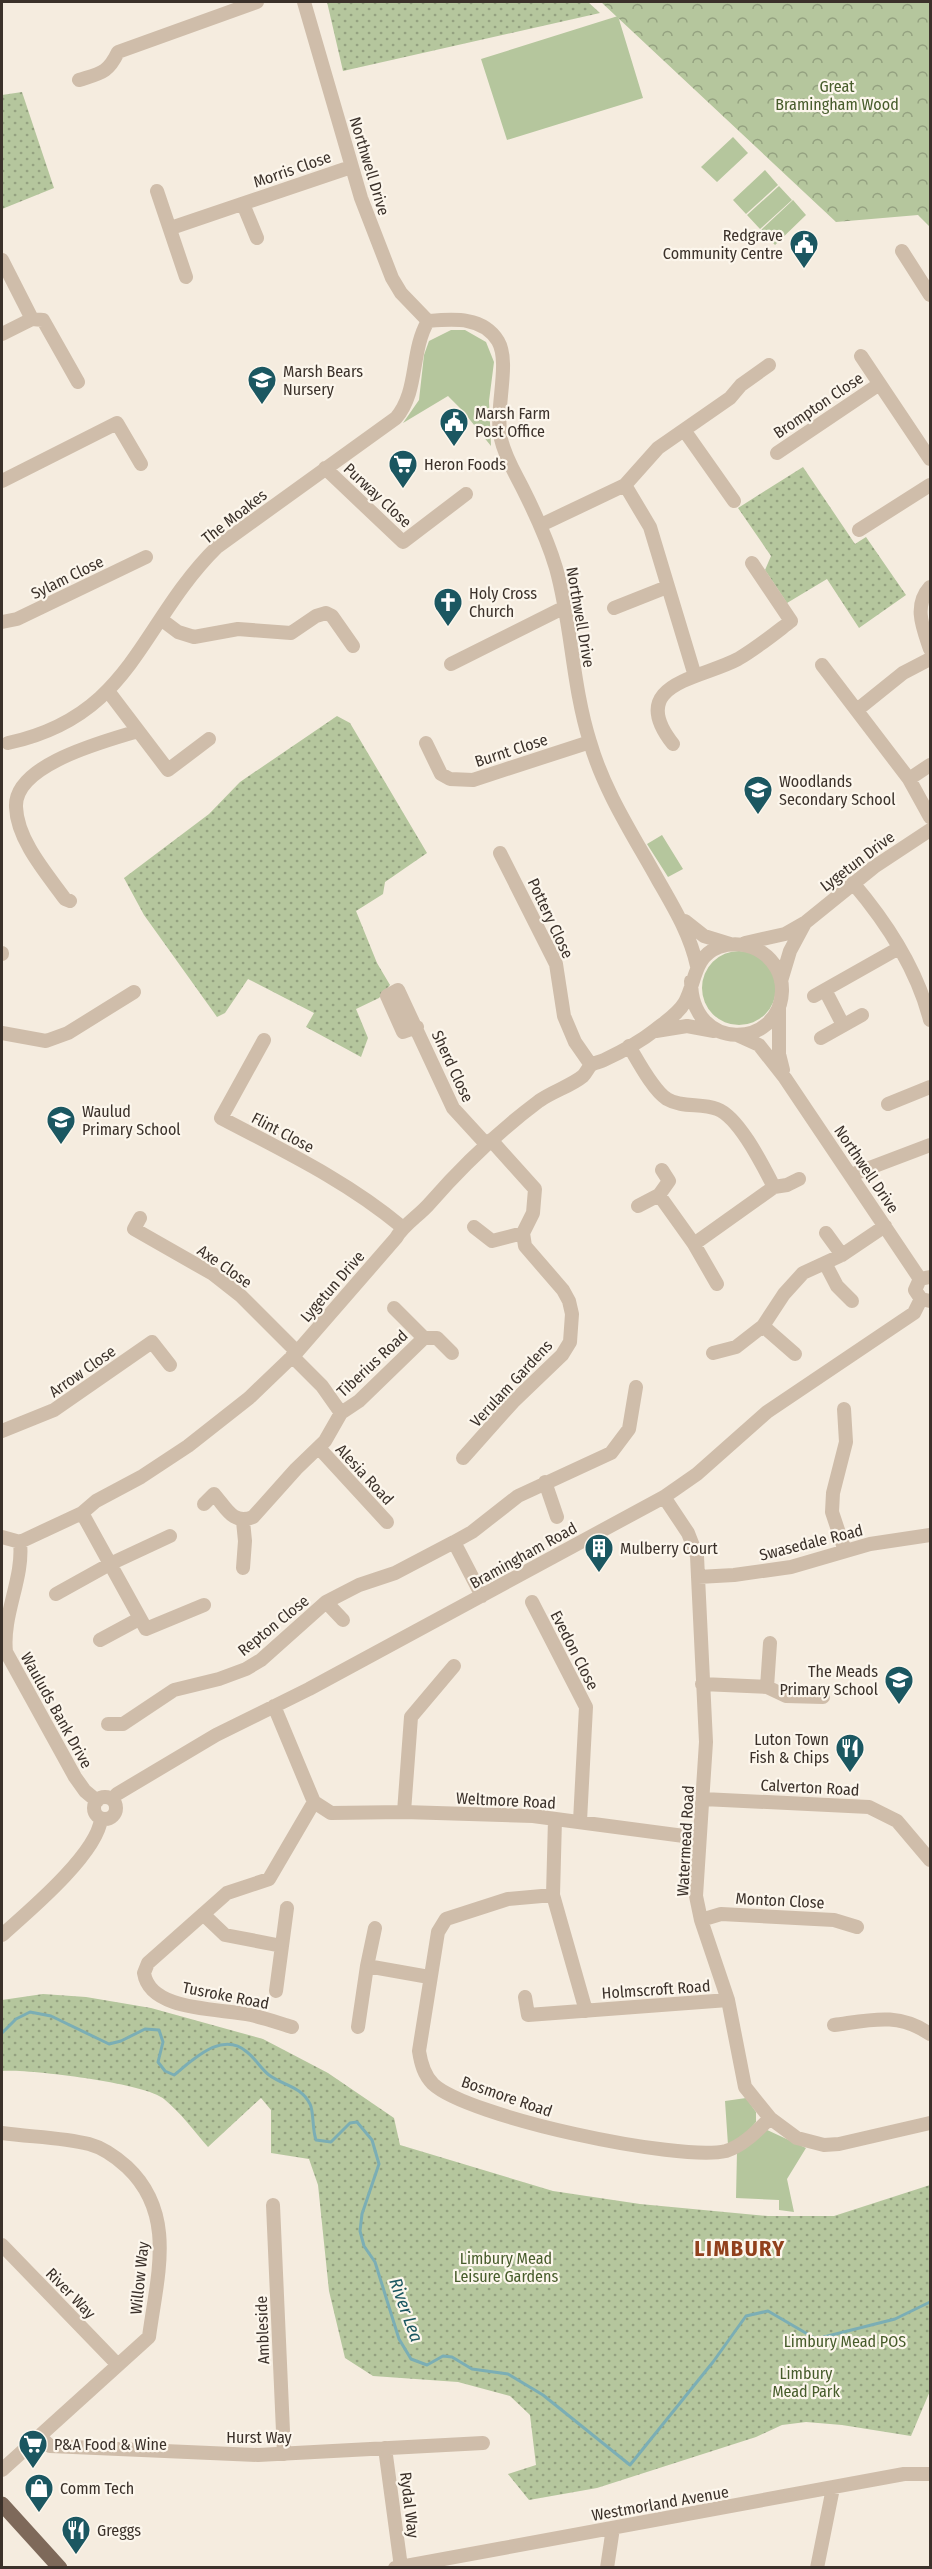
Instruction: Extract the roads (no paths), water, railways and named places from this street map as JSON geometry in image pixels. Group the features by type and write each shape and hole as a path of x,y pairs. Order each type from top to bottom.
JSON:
{"main road":[{"path":"2,2504 60,2568"}],"street":[{"path":"79,80 104,72 112,64 118,52 257,2"},
{"name":"Northwell Drive","path":"304,2 351,167 392,278 401,293 428,321 458,319 476,322 499,342 503,357 498,417 501,439 507,458 541,525 555,567 565,607 573,671 590,742 607,787 679,916 692,946 697,966"},
{"name":"Morris Close","path":"171,228 351,167"},
{"path":"158,191 186,276"},
{"name":"Morris Close","path":"243,204 257,238"},
{"path":"902,250 929,293"},
{"path":"2,260 32,319"},
{"path":"2,334 32,319 43,320 78,382"},
{"name":"The Moakes","path":"4,744 41,735 79,716 108,691 130,664 201,563 246,525 390,424 402,412 409,397 416,348 428,321"},
{"name":"Brompton Close","path":"861,356 878,385 930,459"},
{"path":"541,525 625,484 658,448 730,398 741,385 769,365"},
{"name":"Brompton Close","path":"777,453 878,385"},
{"path":"2,481 117,423 141,464"},
{"path":"684,430 734,501"},
{"name":"Purway Close","path":"325,468 403,542 466,494"},
{"path":"625,484 650,527 695,676"},
{"path":"859,530 930,485"},
{"name":"Sylam Close","path":"2,622 17,619 146,557"},
{"path":"673,744 662,730 659,721 660,702 665,692 674,684 740,658 791,621 752,562"},
{"path":"614,608 667,587"},
{"path":"930,587 921,602 920,615 930,649"},
{"path":"451,664 565,607"},
{"path":"162,620 178,632 194,638 238,629 261,639 295,632 316,616 326,613 332,616 353,646"},
{"path":"857,710 903,673 930,659"},
{"path":"822,665 909,779 930,817"},
{"path":"108,691 168,770 209,739"},
{"path":"70,900 65,900 24,837 15,806 24,783 43,768 84,748 138,731"},
{"name":"Burnt Close","path":"426,743 441,774 450,779 473,780 590,742"},
{"path":"909,779 930,765"},
{"name":"Lygetun Drive","path":"20,1542 82,1514 91,1505 141,1477 188,1446 249,1398 295,1354 396,1238 402,1227 417,1218 488,1142 547,1096 583,1076 591,1065 652,1032 677,1012 685,1001 697,966 705,956 717,948 785,934 806,922 854,883 930,830"},
{"name":"Pottery Close","path":"501,853 556,964 564,1016 575,1042 591,1065"},
{"path":"854,883 886,926 899,948 928,1004 930,1020"},
{"name":"Northwell Drive","path":"679,916 704,936 735,944"},
{"path":"785,1078 779,1054 779,1007 782,981 790,951 806,922"},
{"path":"735,944 755,948 767,956 776,967 782,981"},
{"path":"843,1025 820,993 899,948"},
{"path":"691,981 691,997 696,1011 706,1024 719,1032"},
{"path":"2,1033 46,1041 69,1034 134,992"},
{"name":"Lygetun Drive","path":"652,1032 687,1026 736,1035 750,1033 762,1028 779,1007"},
{"path":"821,1038 862,1015"},
{"name":"Sherd Close","path":"417,1027 453,1108 488,1142"},
{"name":"Northwell Drive","path":"736,1035 759,1045 785,1078 885,1226 925,1278"},
{"name":"Flint Close","path":"264,1040 221,1118 335,1178 375,1204 402,1227"},
{"path":"628,1046 660,1094 667,1099 677,1103 717,1109 731,1119 763,1164 774,1187"},
{"path":"888,1104 930,1087"},
{"path":"474,1227 492,1240 523,1233 533,1213 535,1190 488,1142"},
{"path":"851,1175 930,1145"},
{"path":"638,1206 659,1195 669,1181 662,1170"},
{"path":"694,1244 774,1187 787,1185 799,1179"},
{"path":"659,1195 694,1244 717,1284"},
{"name":"Axe Close","path":"141,1218 134,1229 213,1274 241,1296 295,1354"},
{"path":"713,1353 736,1347 763,1326 793,1283 803,1273 842,1255 885,1226"},
{"name":"Verulam Gardens","path":"463,1458 513,1402 562,1355 570,1342 572,1314 569,1301 563,1290 525,1246 523,1233"},
{"path":"826,1233 842,1255"},
{"path":"825,1263 837,1286 852,1301"},
{"path":"925,1278 915,1290 926,1300"},
{"name":"Bramingham Road","path":"113,1800 117,1794 216,1735 482,1596 664,1497 697,1474 767,1412 914,1313 926,1300"},
{"name":"Tiberius Road","path":"394,1308 424,1338"},
{"path":"763,1326 795,1354"},
{"name":"Tiberius Road","path":"341,1413 359,1401 424,1338 437,1338 452,1353"},
{"name":"Arrow Close","path":"2,1431 54,1410 152,1342 170,1365"},
{"path":"295,1354 341,1413"},
{"name":"Repton Close","path":"108,1724 123,1724 174,1690 219,1679 246,1669 261,1660 327,1602 359,1585 395,1573 472,1532 518,1496 611,1453 629,1429 636,1387"},
{"path":"844,1409 846,1442 833,1493 832,1512 845,1551"},
{"name":"Alesia Road","path":"243,1521 253,1518 296,1469 319,1448 341,1413"},
{"name":"Alesia Road","path":"319,1448 387,1521"},
{"path":"545,1482 557,1517"},
{"path":"204,1504 214,1494 237,1520 243,1521 245,1541 243,1568"},
{"name":"Watermead Road","path":"664,1497 688,1533 697,1556 706,1742 696,1896 700,1920 728,2000 745,2088 770,2118 797,2138 824,2145 857,2141 930,2123"},
{"path":"82,1514 146,1629 204,1605"},
{"name":"Swasedale Road","path":"698,1576 772,1570 900,1538 930,1535"},
{"path":"2,1536 20,1542"},
{"path":"56,1594 110,1564 170,1536"},
{"name":"Wauluds Bank Drive","path":"20,1542 21,1557 5,1632 6,1652 75,1777 96,1801"},
{"path":"454,1542 482,1596"},
{"name":"Repton Close","path":"327,1602 343,1620"},
{"name":"Evedon Close","path":"532,1602 586,1707 580,1821"},
{"path":"100,1640 139,1619"},
{"path":"767,1687 770,1643"},
{"path":"404,1812 411,1717 454,1666"},
{"path":"702,1684 767,1687 786,1696 823,1697"},
{"path":"274,1706 314,1802 269,1879 262,1883 231,1890 203,1914 225,1935 282,1946"},
{"path":"103,1797 113,1800 116,1807 114,1814 109,1819 101,1819 94,1811 96,1801 103,1797"},
{"name":"Calverton Road","path":"703,1799 869,1807 897,1821 930,1860"},
{"name":"Weltmore Road","path":"314,1802 331,1813 404,1812 555,1819 699,1838"},
{"path":"2,1935 89,1848 97,1836 101,1819"},
{"name":"Holmscroft Road","path":"555,1819 553,1895 586,2011"},
{"name":"Bosmore Road","path":"553,1895 508,1899 446,1919 438,1932 419,2051 422,2068 434,2085 462,2101 552,2130 619,2143 687,2152 727,2150 745,2140 770,2118"},
{"path":"276,1991 287,1908"},
{"name":"Tusroke Road","path":"203,1914 145,1966 145,1981 149,1988 166,2000 251,2015 292,2027"},
{"name":"Monton Close","path":"700,1920 721,1914 732,1914 834,1920 857,1927"},
{"path":"358,2027 375,1928"},
{"path":"367,1966 429,1977"},
{"name":"Holmscroft Road","path":"525,1997 528,2015 728,2000"},
{"path":"834,2025 900,2019 930,2034"},
{"name":"Willow Way","path":"2,2133 89,2144 115,2155 141,2180 153,2203 160,2228 149,2337 2,2470"},
{"name":"Ambleside","path":"273,2205 284,2454"},
{"name":"River Way","path":"2,2245 117,2364"},
{"name":"Hurst Way","path":"39,2436 50,2446 284,2454 483,2443"},
{"name":"Rydal Way","path":"385,2448 401,2567"},
{"name":"Westmorland Avenue","path":"395,2568 904,2474 930,2474"},
{"path":"817,2568 833,2488"},
{"path":"607,2568 613,2528"}],"waterway":[{"name":"River Lea","path":"2,2033 16,2019 30,2012 51,2016 109,2044 121,2041 145,2029 159,2030 163,2042 158,2062 165,2071 174,2075 208,2050 228,2044 237,2046 250,2054 269,2075 302,2093 311,2107 316,2140 331,2142 350,2123 357,2122 372,2140 379,2164 362,2214 360,2231 364,2246 375,2262 399,2339 411,2359 427,2365 443,2356 452,2357 472,2369 508,2374 543,2395 630,2465 713,2362 746,2316 768,2311 816,2339 895,2319 930,2302"}],"place":[{"name":"Redgrave Community Centre","path":"804,270"},
{"name":"Marsh Bears Nursery","path":"262,406"},
{"name":"Marsh Farm Post Office","path":"454,448"},
{"name":"Heron Foods","path":"403,490"},
{"name":"Holy Cross Church","path":"448,628"},
{"name":"Woodlands Secondary School","path":"758,816"},
{"name":"Waulud Primary School","path":"61,1146"},
{"name":"Mulberry Court","path":"599,1574"},
{"name":"The Meads Primary School","path":"899,1706"},
{"name":"Luton Town Fish & Chips","path":"850,1774"},
{"name":"P&A Food & Wine","path":"33,2470"},
{"name":"Comm Tech","path":"39,2514"},
{"name":"Greggs","path":"76,2556"}],"district":[{"name":"LIMBURY","path":"740,2248"}],"park label":[{"name":"Great Bramingham Wood","path":"837,95"},
{"name":"Limbury Mead Leisure Gardens","path":"506,2267"},
{"name":"Limbury Mead POS","path":"845,2341"},
{"name":"Limbury Mead Park","path":"806,2382"}]}
